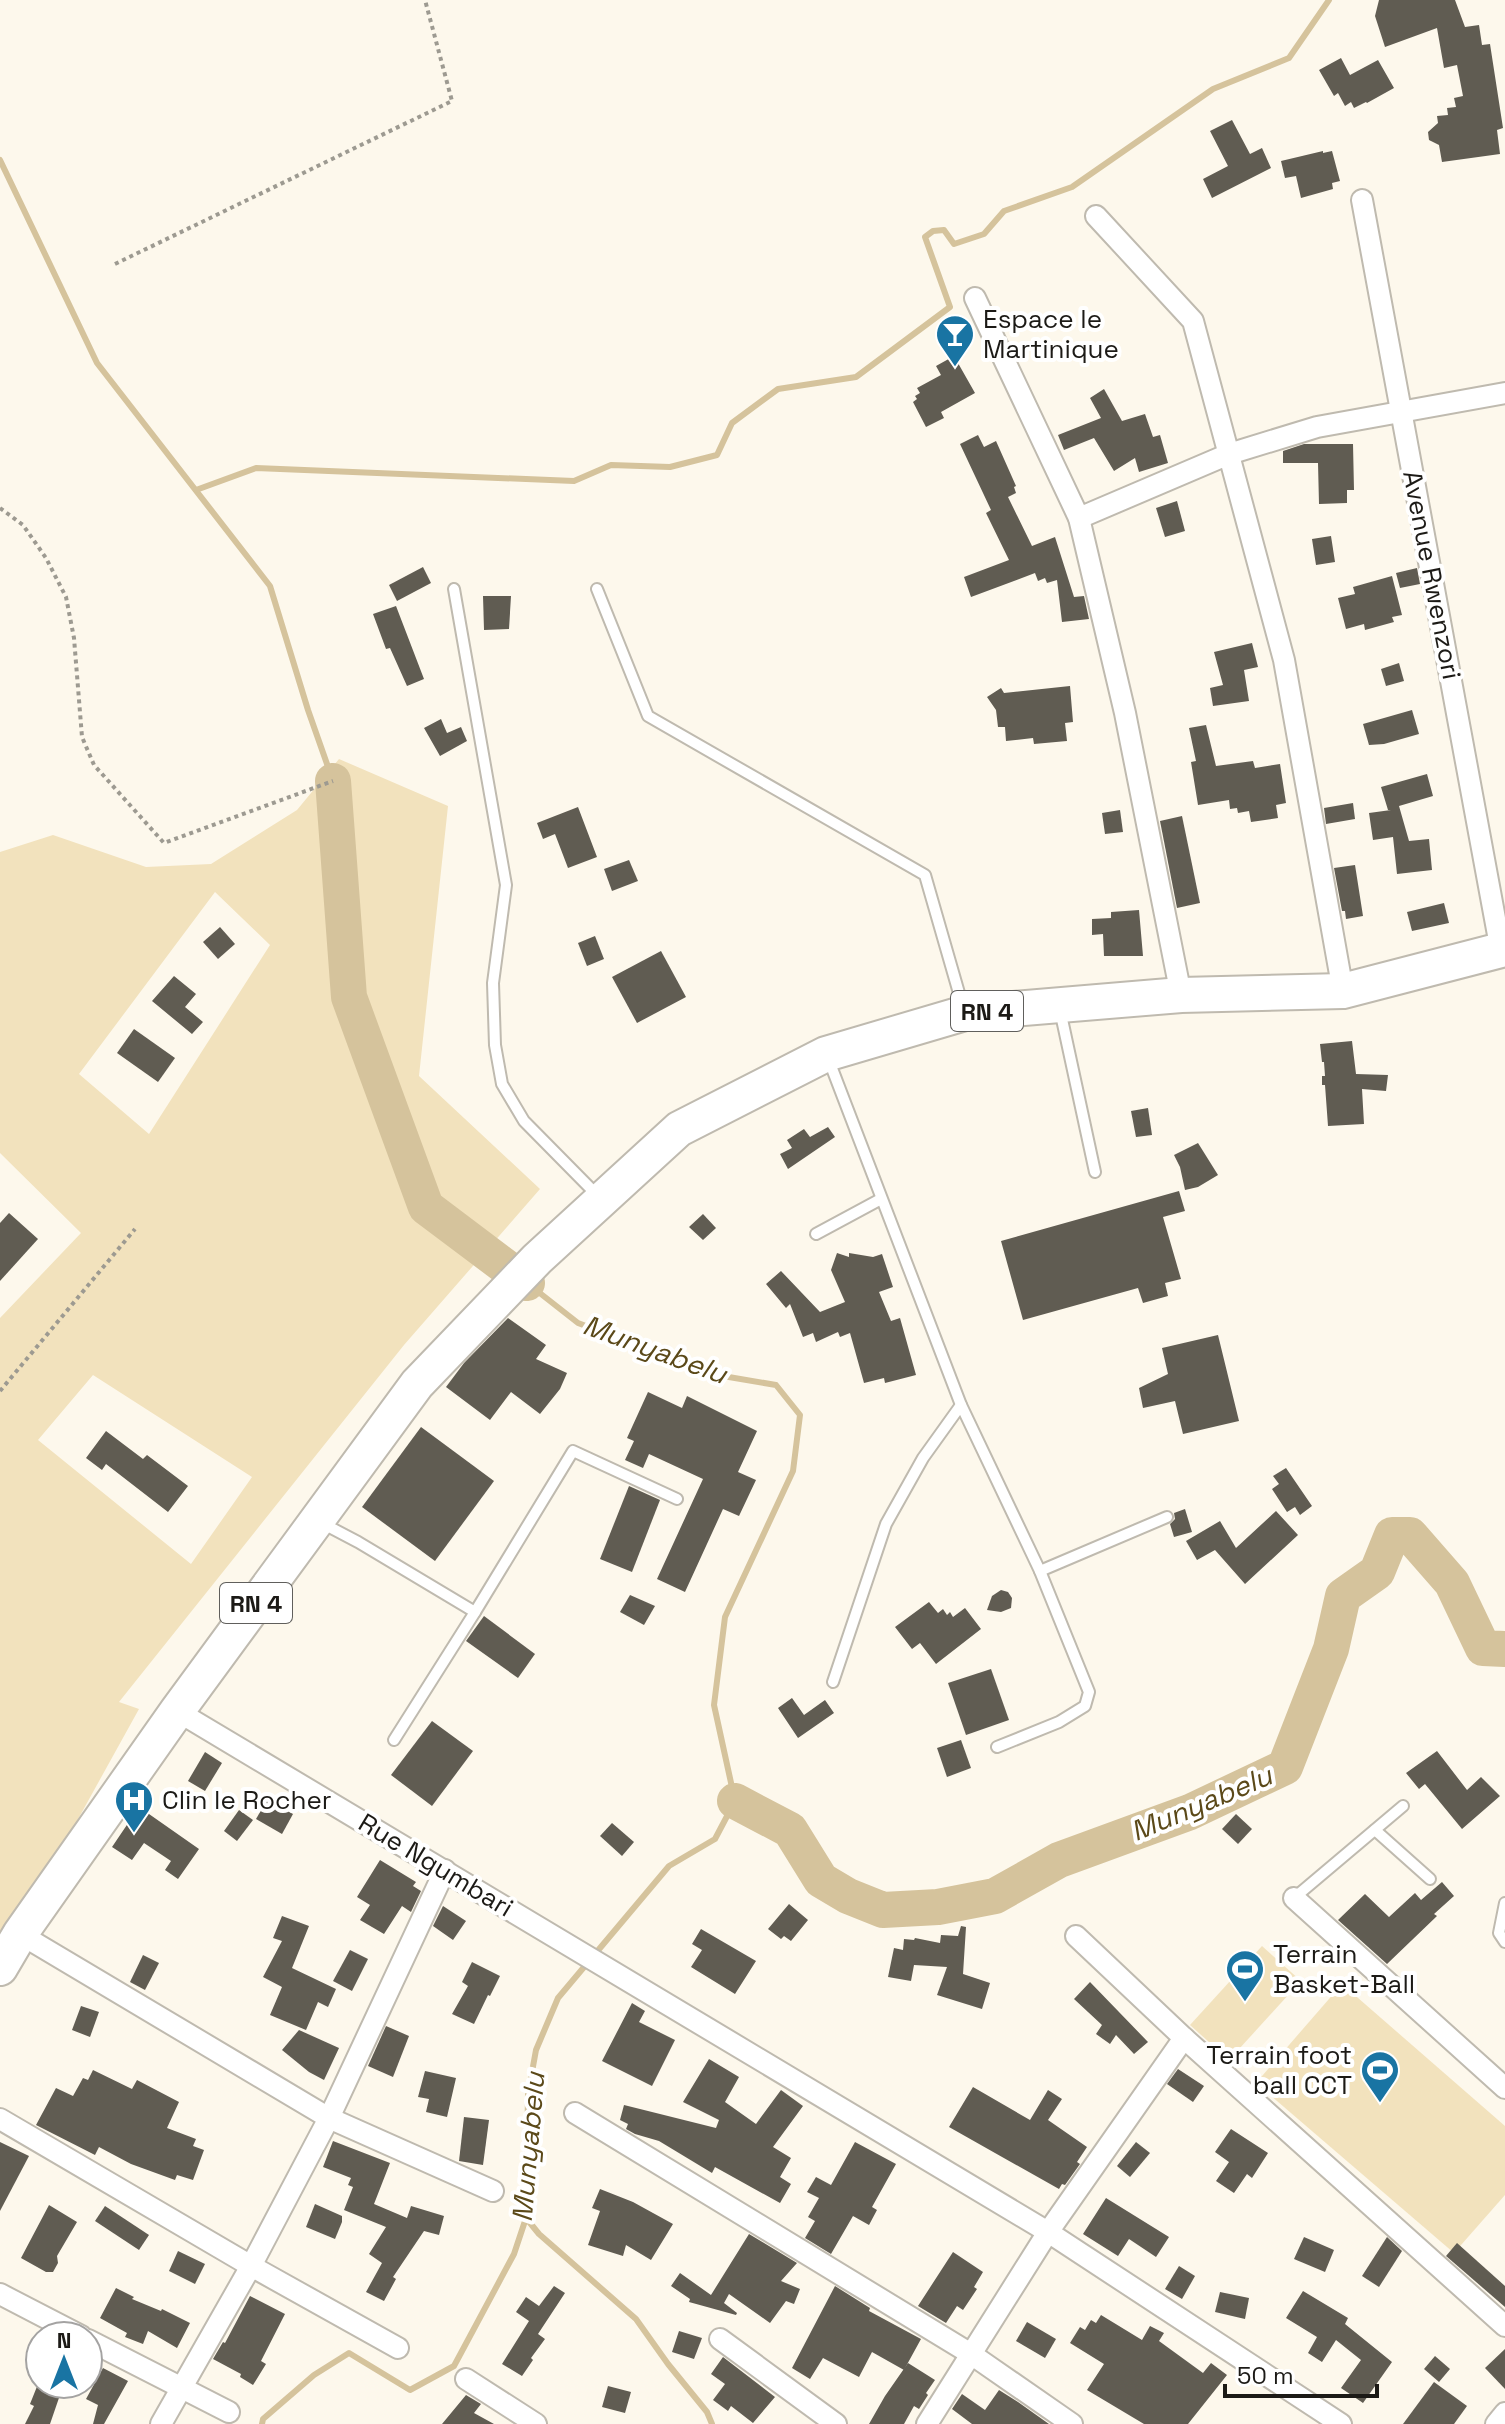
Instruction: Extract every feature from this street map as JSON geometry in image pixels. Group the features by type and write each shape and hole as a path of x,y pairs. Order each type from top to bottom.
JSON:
{"highway":[{"name":"RN 4","path":"0,1968 20,1934 177,1711 417,1384 537,1259 679,1129 826,1054 965,1013 1181,995 1343,991 1503,950"}],"street":[{"name":"Avenue Rwenzori","path":"1362,200 1503,950"},
{"path":"1096,216 1193,321 1284,660 1343,991"},
{"path":"975,298 1079,518 1125,713 1181,995"},
{"path":"1079,518 1229,454 1317,427 1505,393"},
{"name":"Rue Ngumbari","path":"177,1711 1048,2232 1341,2424"},
{"path":"161,2424 251,2266 329,2118 445,1870"},
{"path":"1294,1898 1505,2088"},
{"path":"20,1934 329,2118 493,2191"},
{"path":"1076,1936 1184,2038 1505,2326"},
{"path":"927,2424 1048,2232 1184,2038"},
{"path":"575,2113 971,2354 1072,2424"},
{"path":"0,2119 398,2348"},
{"path":"0,2294 50,2320"},
{"path":"720,2339 836,2424"},
{"path":"104,2348 229,2412"},
{"path":"466,2379 536,2424"},
{"path":"1496,2424 1505,2413"}],"lane":[{"path":"454,589 506,885 493,983 495,1045 502,1084 524,1121 601,1199"},
{"path":"597,589 648,716 925,875 965,1013"},
{"path":"1059,1004 1095,1172"},
{"path":"826,1054 961,1405 1040,1571 1089,1692 1085,1706 1059,1722 997,1747"},
{"path":"816,1234 881,1199"},
{"path":"833,1682 886,1524 923,1458 961,1405"},
{"path":"394,1740 573,1451 677,1499"},
{"path":"1040,1571 1167,1517"},
{"path":"317,1521 475,1612"},
{"path":"1294,1898 1403,1806"},
{"path":"1375,1830 1430,1879"},
{"path":"1505,1903 1499,1933 1505,1942"}],"path":[{"path":"115,264 452,101 425,0"},
{"path":"0,508 23,525 46,558 66,597 74,638 82,737 94,765 164,843 333,781"},
{"path":"0,1391 135,1229"}],"shaded area":[{"path":"339,759 448,806 419,1076 540,1189 404,1345 119,1702 139,1709 0,1960 0,1318 81,1233 0,1153 0,852 53,835 146,867 211,864 297,810","holes":["215,892 270,945 149,1134 79,1074","93,1375 252,1477 191,1564 38,1440"]},
{"name":"Terrain Basket-Ball","path":"1262,1946 1301,1981 1229,2060 1190,2025"},
{"name":"Terrain foot ball CCT","path":"1342,1984 1505,2126 1505,2195 1454,2253 1256,2083"}],"building":[{"path":"1379,0 1455,0 1465,27 1479,25 1482,45 1490,44 1503,128 1497,130 1500,154 1442,162 1439,145 1429,140 1428,132 1438,123 1437,116 1448,115 1447,108 1456,107 1454,98 1463,96 1457,65 1444,68 1437,28 1385,47 1375,16"},
{"path":"1341,58 1350,75 1378,60 1394,88 1354,108 1351,102 1345,106 1338,93 1334,96 1319,70"},
{"path":"1232,120 1250,154 1262,148 1271,168 1212,198 1203,179 1228,166 1210,131"},
{"path":"1332,151 1340,181 1332,183 1333,189 1301,198 1296,176 1285,178 1281,161"},
{"path":"954,356 975,393 941,412 944,418 926,427 913,402 920,393 917,388 941,375 936,366"},
{"path":"1104,389 1122,421 1145,414 1153,437 1160,435 1168,463 1139,472 1135,458 1114,471 1094,438 1064,450 1058,435 1101,418 1090,398"},
{"path":"978,435 984,447 996,441 1016,486 1016,493 1008,497 1032,546 1055,537 1074,597 1084,596 1089,619 1062,622 1057,580 1047,583 1045,578 1038,581 1035,573 971,597 964,577 1009,560 986,513 991,510 960,444"},
{"path":"1304,444 1353,444 1354,490 1347,490 1347,503 1319,504 1318,463 1283,463 1283,451"},
{"path":"1177,501 1185,531 1165,537 1156,508"},
{"path":"1331,536 1335,562 1316,565 1312,539"},
{"path":"423,567 431,583 397,601 389,585"},
{"path":"1417,568 1420,584 1400,588 1396,573"},
{"path":"1392,576 1402,615 1392,617 1394,622 1365,630 1364,624 1346,629 1338,598 1355,594 1353,587"},
{"path":"483,596 511,596 509,629 484,630"},
{"path":"396,606 424,679 407,686 390,648 386,649 373,614"},
{"path":"1252,643 1258,667 1244,670 1249,701 1213,706 1210,688 1223,685 1214,652"},
{"path":"1399,663 1404,681 1386,686 1381,669"},
{"path":"1070,686 1073,722 1065,723 1067,741 1034,744 1033,738 1006,741 1005,727 998,727 996,710 987,697 1001,688 1004,693"},
{"path":"1412,710 1419,734 1369,745 1363,724"},
{"path":"441,719 447,733 461,727 467,741 440,756 424,728"},
{"path":"1206,725 1216,766 1253,761 1255,768 1280,764 1286,803 1276,805 1278,818 1251,822 1249,811 1238,813 1237,808 1230,809 1229,800 1198,805 1191,762 1196,761 1189,728"},
{"path":"1427,774 1433,796 1399,806 1409,841 1429,839 1432,870 1397,874 1393,837 1373,840 1369,813 1391,810 1388,810 1381,787"},
{"path":"1353,803 1355,819 1326,824 1324,808"},
{"path":"578,807 597,857 568,868 555,834 543,839 537,823"},
{"path":"1120,810 1123,832 1105,834 1102,813"},
{"path":"1182,816 1200,903 1177,908 1160,821"},
{"path":"629,860 638,881 612,891 604,869"},
{"path":"1355,865 1363,916 1346,919 1334,868"},
{"path":"1444,903 1449,923 1412,931 1407,912"},
{"path":"1139,910 1143,956 1104,956 1103,934 1092,935 1092,919 1111,918 1111,912"},
{"path":"220,927 235,944 218,959 203,942"},
{"path":"595,936 604,959 587,966 578,943"},
{"path":"661,951 686,997 637,1023 612,977"},
{"path":"174,976 196,994 185,1007 203,1022 192,1034 152,1001"},
{"path":"134,1029 175,1058 158,1082 117,1053"},
{"path":"1352,1041 1356,1074 1388,1075 1386,1091 1362,1089 1364,1124 1328,1126 1320,1044"},
{"path":"1148,1108 1152,1135 1136,1137 1131,1111"},
{"path":"828,1127 835,1137 788,1169 780,1154 792,1148 787,1140 804,1129 810,1137"},
{"path":"1198,1143 1218,1175 1198,1187 1185,1190 1174,1155"},
{"path":"1179,1191 1185,1211 1163,1217 1181,1279 1165,1283 1168,1296 1143,1303 1138,1288 1023,1320 1001,1241"},
{"path":"9,1213 38,1239 0,1281 0,1223"},
{"path":"703,1214 716,1228 703,1240 689,1227"},
{"path":"837,1253 849,1257 849,1253 873,1257 882,1254 893,1287 879,1292 891,1321 900,1318 916,1375 885,1383 884,1378 864,1383 850,1333 840,1337 838,1332 816,1342 813,1333 803,1337 790,1304 786,1308 766,1284 781,1271 820,1312 845,1302 831,1270"},
{"path":"508,1318 546,1345 536,1359 567,1373 560,1389 540,1414 511,1392 490,1420 446,1387 464,1363"},
{"path":"1218,1335 1239,1421 1183,1434 1175,1401 1143,1408 1139,1388 1168,1374 1162,1348"},
{"path":"648,1392 682,1408 687,1396 757,1431 738,1472 756,1480 739,1516 723,1509 685,1592 657,1579 703,1479 649,1454 643,1468 625,1460 634,1441 627,1438"},
{"path":"421,1427 494,1481 435,1561 362,1507"},
{"path":"106,1431 143,1459 147,1455 188,1486 168,1512 106,1464 102,1470 86,1458"},
{"path":"1286,1468 1312,1506 1300,1515 1295,1507 1287,1512 1272,1489 1279,1484 1273,1476"},
{"path":"629,1486 660,1500 632,1572 600,1559"},
{"path":"1185,1509 1192,1532 1174,1537 1170,1524 1175,1519 1174,1513"},
{"path":"1276,1511 1298,1535 1245,1584 1215,1550 1197,1560 1186,1541 1220,1521 1236,1548"},
{"path":"1001,1590 1008,1592 1012,1598 1011,1608 1001,1612 987,1610 992,1596"},
{"path":"630,1595 655,1606 644,1625 620,1612"},
{"path":"929,1602 938,1613 943,1609 953,1617 965,1608 981,1629 936,1664 920,1643 912,1649 895,1627"},
{"path":"484,1616 535,1654 518,1678 466,1641"},
{"path":"991,1669 1009,1720 966,1735 948,1683"},
{"path":"792,1698 804,1715 825,1700 834,1713 798,1738 778,1708"},
{"path":"432,1721 473,1751 432,1806 391,1775"},
{"path":"961,1740 971,1768 947,1777 937,1748"},
{"path":"1437,1751 1467,1790 1481,1777 1500,1796 1462,1829 1425,1784 1419,1789 1406,1773"},
{"path":"205,1752 222,1763 205,1791 188,1781"},
{"path":"267,1800 293,1814 282,1834 256,1819"},
{"path":"139,1807 199,1849 178,1879 165,1870 171,1861 144,1843 132,1860 112,1847"},
{"path":"239,1810 253,1820 237,1841 224,1831"},
{"path":"1236,1814 1252,1829 1238,1844 1222,1829"},
{"path":"612,1823 634,1842 622,1856 600,1836"},
{"path":"380,1860 416,1882 413,1886 421,1891 411,1912 402,1906 384,1934 360,1920 370,1905 357,1897"},
{"path":"1442,1882 1454,1896 1387,1964 1338,1920 1365,1894 1389,1917 1415,1893 1421,1900"},
{"path":"789,1904 808,1920 791,1941 784,1936 781,1939 768,1929"},
{"path":"443,1906 466,1921 453,1940 433,1926"},
{"path":"282,1916 309,1926 292,1968 336,1989 328,2007 318,2002 306,2030 270,2015 282,1987 263,1977 282,1941 273,1938"},
{"path":"961,1926 966,1927 963,1974 990,1983 982,2009 937,1995 947,1967 914,1965 911,1981 888,1977 894,1948 903,1950 904,1939 940,1943 941,1935 958,1936"},
{"path":"701,1929 756,1961 735,1994 691,1967 702,1950 692,1944"},
{"path":"350,1950 368,1959 352,1991 333,1981"},
{"path":"143,1955 159,1963 145,1990 130,1982"},
{"path":"472,1962 500,1976 474,2024 452,2014 468,1986 462,1982"},
{"path":"1090,1982 1148,2042 1134,2054 1116,2035 1110,2044 1096,2034 1102,2025 1074,1999"},
{"path":"632,2003 645,2011 639,2022 675,2040 652,2086 602,2061"},
{"path":"81,2006 99,2012 90,2037 72,2030"},
{"path":"386,2026 409,2036 393,2077 368,2066"},
{"path":"299,2030 339,2048 324,2080 282,2050"},
{"path":"709,2059 739,2077 725,2102 756,2124 781,2090 803,2106 773,2147 791,2158 780,2177 791,2184 780,2203 715,2167 712,2173 659,2141 635,2134 626,2129 628,2124 620,2120 624,2105 716,2128 719,2120 683,2102"},
{"path":"1178,2069 1204,2086 1193,2102 1167,2084"},
{"path":"93,2070 132,2089 137,2080 179,2102 167,2128 196,2139 193,2146 204,2150 193,2180 177,2175 175,2180 131,2164 99,2147 95,2155 36,2125 56,2088 73,2096 83,2078 88,2080"},
{"path":"425,2071 456,2078 447,2117 426,2112 429,2099 418,2097"},
{"path":"973,2087 1030,2120 1048,2090 1062,2099 1048,2120 1087,2147 1077,2162 1080,2164 1065,2185 1062,2184 1059,2189 949,2127"},
{"path":"464,2117 489,2120 483,2165 459,2161"},
{"path":"1231,2129 1268,2153 1252,2178 1247,2174 1234,2193 1216,2181 1229,2162 1215,2152"},
{"path":"333,2141 390,2163 374,2204 407,2218 411,2206 444,2216 439,2235 424,2231 393,2277 396,2279 384,2301 366,2292 382,2263 369,2254 386,2227 344,2210 353,2187 348,2185 351,2178 323,2167"},
{"path":"0,2142 29,2156 0,2211"},
{"path":"855,2142 896,2164 872,2207 877,2210 869,2225 853,2216 831,2254 805,2238 815,2221 808,2217 819,2198 807,2192 816,2177 831,2185"},
{"path":"1136,2142 1150,2153 1130,2177 1117,2166"},
{"path":"600,2189 633,2202 673,2224 651,2260 626,2245 623,2256 588,2245 600,2211 592,2208"},
{"path":"1106,2198 1169,2237 1156,2257 1129,2239 1118,2256 1083,2234"},
{"path":"315,2204 342,2216 335,2239 306,2227"},
{"path":"49,2205 77,2222 57,2256 58,2263 53,2272 46,2272 21,2258"},
{"path":"105,2206 149,2235 139,2250 95,2221"},
{"path":"749,2234 797,2263 781,2281 800,2289 794,2304 786,2301 770,2323 729,2294 724,2303 736,2315 689,2302 690,2299 671,2286 680,2273 711,2295"},
{"path":"1304,2237 1334,2250 1325,2272 1294,2259"},
{"path":"1387,2237 1402,2251 1379,2287 1362,2276"},
{"path":"1457,2243 1505,2286 1505,2307 1446,2256"},
{"path":"178,2251 205,2264 195,2284 169,2271"},
{"path":"953,2252 983,2272 974,2287 977,2289 963,2310 957,2306 946,2323 918,2306"},
{"path":"1179,2266 1195,2276 1182,2299 1165,2289"},
{"path":"554,2286 565,2293 538,2334 545,2339 522,2376 502,2364 529,2321 516,2312 526,2297 539,2306"},
{"path":"835,2286 870,2308 869,2311 921,2339 904,2370 872,2352 859,2377 823,2358 810,2379 792,2368"},
{"path":"116,2288 134,2297 132,2299 190,2323 177,2348 148,2331 143,2344 125,2337 127,2333 100,2318"},
{"path":"1303,2291 1348,2318 1345,2324 1392,2362 1363,2403 1341,2388 1361,2360 1336,2340 1322,2362 1308,2353 1317,2337 1286,2318"},
{"path":"1220,2292 1249,2298 1245,2319 1215,2312"},
{"path":"250,2296 285,2314 261,2361 266,2364 253,2385 240,2377 241,2374 213,2359"},
{"path":"1101,2315 1142,2340 1150,2326 1164,2333 1159,2341 1203,2373 1211,2363 1227,2375 1188,2424 1144,2424 1087,2390 1104,2364 1070,2343 1080,2327 1085,2330 1091,2320 1096,2323"},
{"path":"1027,2322 1056,2339 1045,2358 1016,2341"},
{"path":"679,2331 702,2338 694,2359 672,2352"},
{"path":"1505,2349 1505,2389 1485,2368"},
{"path":"1435,2356 1450,2369 1439,2382 1424,2369"},
{"path":"723,2357 775,2397 753,2423 731,2406 728,2411 713,2400 725,2384 711,2374"},
{"path":"908,2363 935,2380 926,2393 928,2395 919,2409 914,2406 904,2424 869,2424 885,2396"},
{"path":"104,2369 128,2381 104,2424 93,2424 98,2405 88,2400 104,2400"},
{"path":"1434,2382 1467,2406 1454,2424 1403,2424"},
{"path":"608,2386 631,2392 625,2413 602,2407"},
{"path":"999,2390 1049,2424 972,2424 952,2409 962,2394 985,2410"},
{"path":"466,2395 481,2404 474,2413 494,2424 442,2424"},
{"path":"32,2400 58,2400 50,2424 25,2424 34,2406 30,2404"}],"waterway":[{"path":"196,490 256,468 574,481 611,465 670,467 717,455 732,423 778,389 856,377 950,307 925,237 933,231 944,230 954,244 984,234 1004,211 1072,187 1213,89 1289,58 1329,0"},
{"path":"0,160 97,363 270,586 333,781"},
{"name":"Munyabelu","path":"333,781 349,997 426,1207 527,1283"},
{"name":"Munyabelu","path":"262,2424 263,2419 314,2375 349,2353 410,2390 454,2366 514,2254 526,2218 528,2094 536,2050 558,1998 669,1866 715,1839 735,1801 714,1705 725,1617 793,1471 800,1415 776,1385 717,1375 578,1323 527,1283"},
{"name":"Munyabelu","path":"735,1801 790,1830 821,1880 848,1896 883,1910 938,1907 995,1896 1059,1860 1190,1812 1285,1767 1331,1649 1343,1596 1377,1572 1392,1535 1410,1535 1452,1583 1483,1648 1505,1649"},
{"path":"526,2218 539,2234 636,2319 707,2412 712,2424"}],"place":[{"name":"Espace le Martinique","path":"955,368"},
{"name":"Clin le Rocher","path":"134,1834"},
{"name":"Terrain Basket-Ball","path":"1245,2003"},
{"name":"Terrain foot ball CCT","path":"1380,2104"}]}
